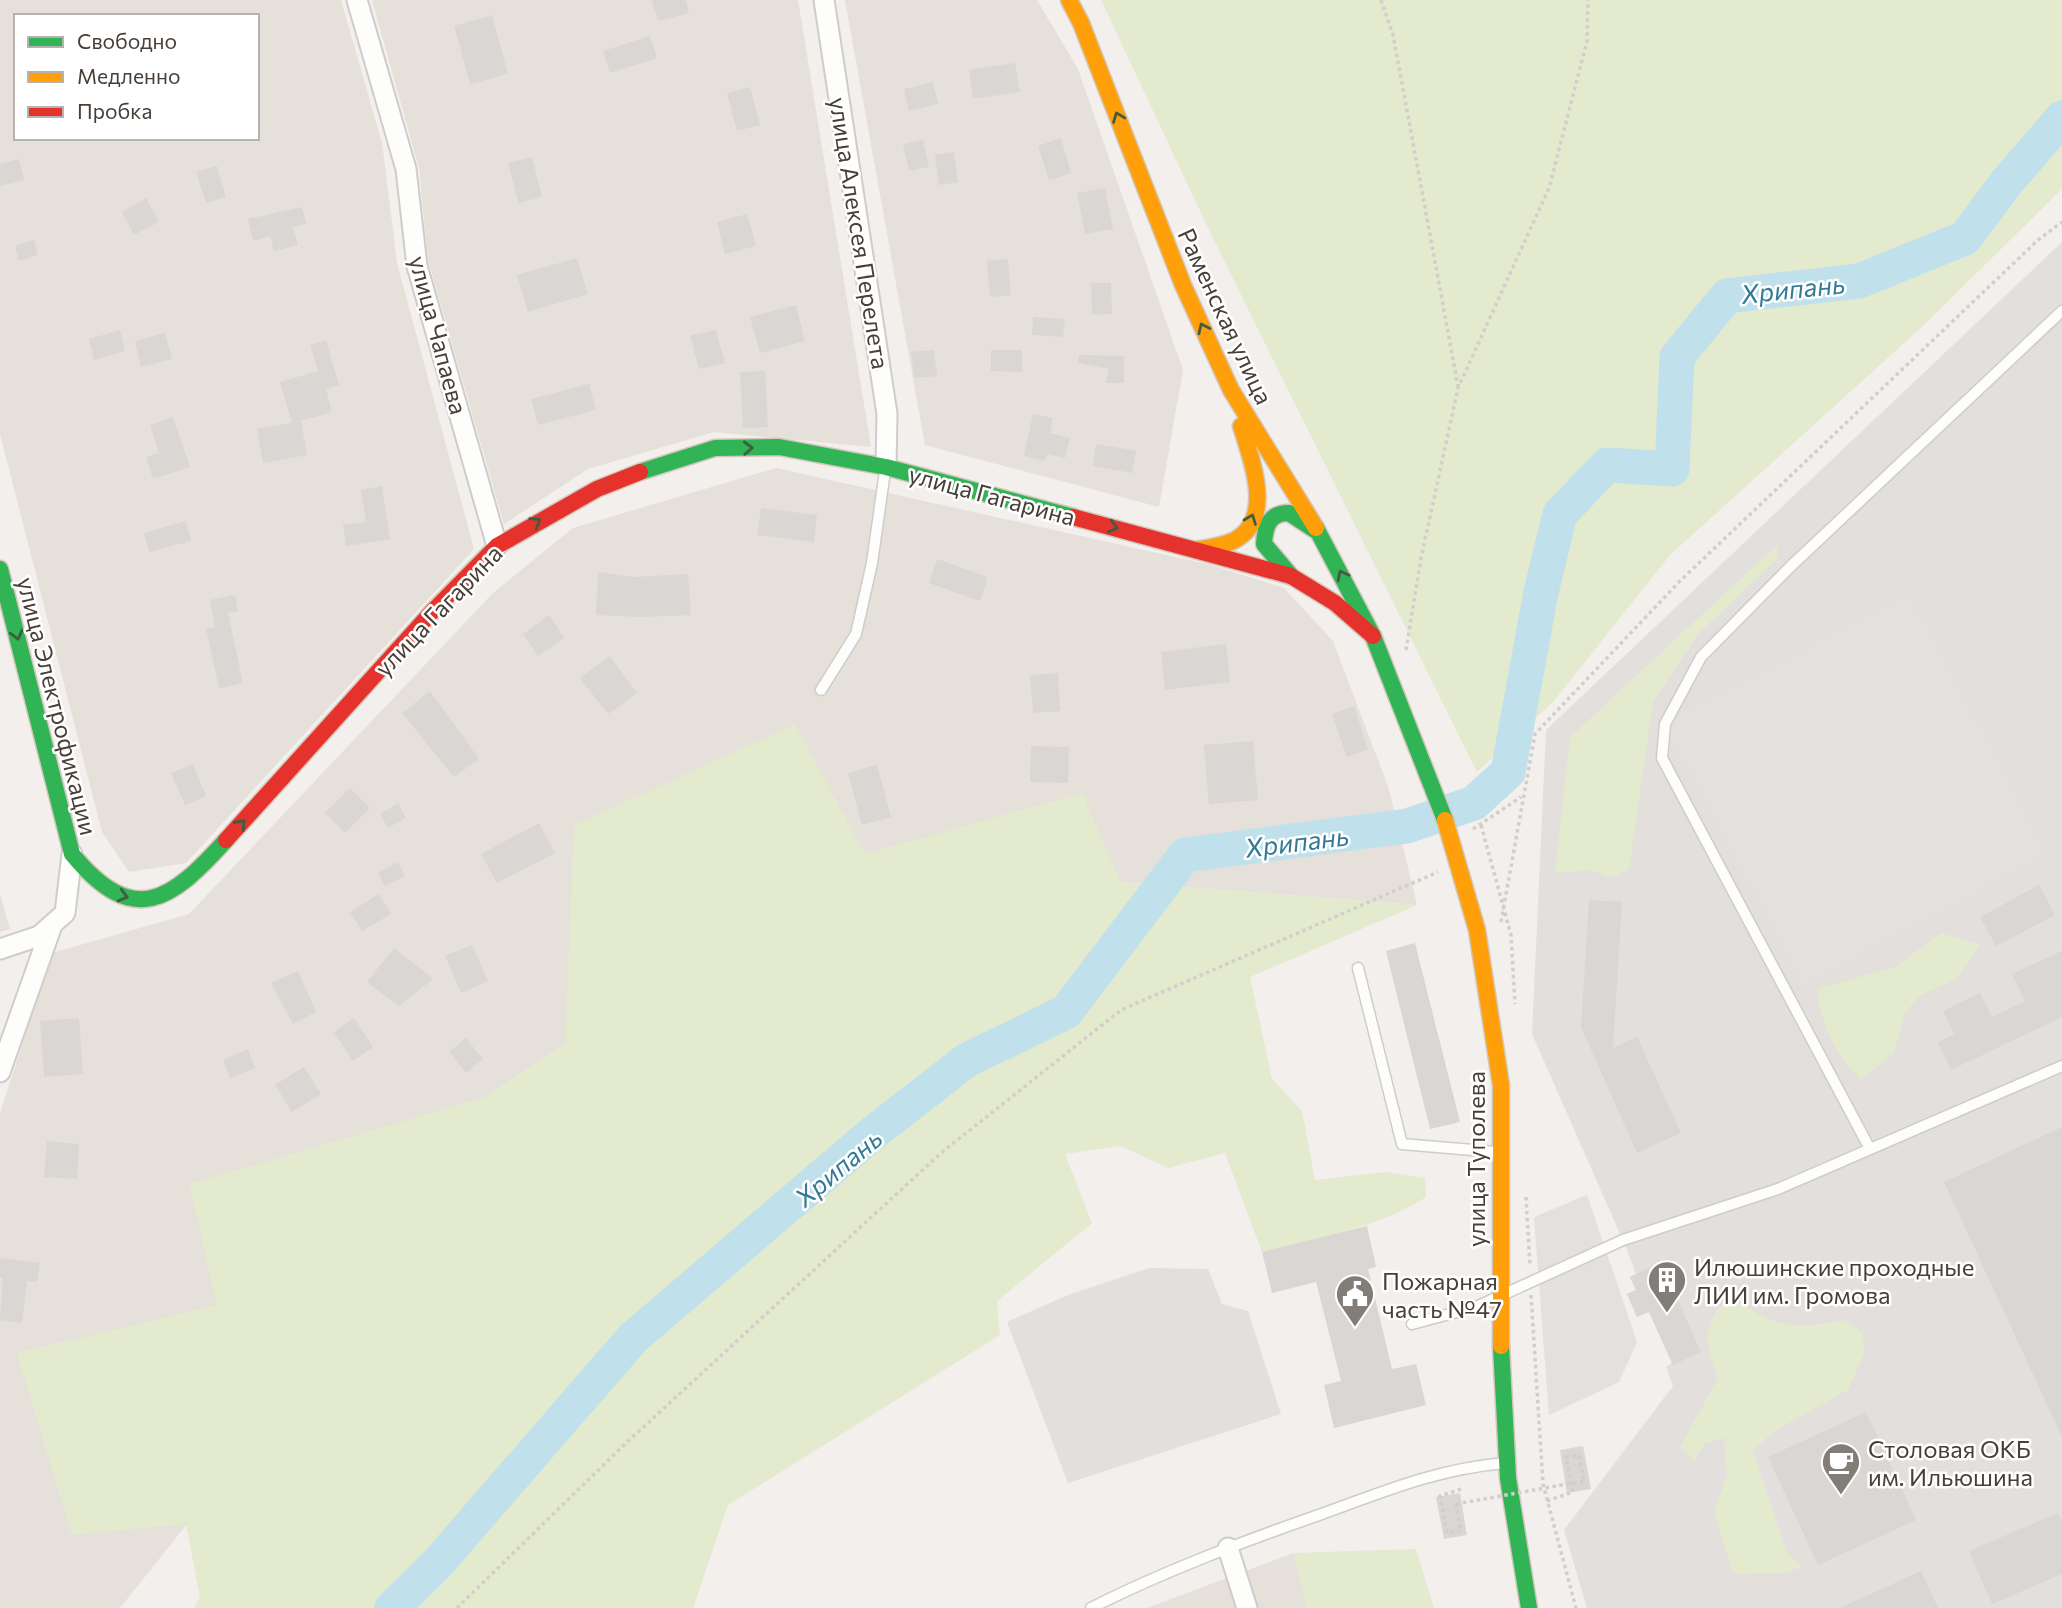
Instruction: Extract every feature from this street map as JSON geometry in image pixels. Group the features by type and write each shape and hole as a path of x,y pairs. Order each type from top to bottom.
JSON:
{"main road":[{"name":"Раменская улица","path":"1069,0 1082,23 1183,285 1231,390 1326,544 1373,636 1398,700"},
{"path":"1196,550 1239,538 1247,531 1256,512 1256,476 1231,390"},
{"name":"улица Гагарина","path":"72,854 90,878 107,891 130,899 152,900 184,884 438,606 497,546 597,489 653,467 715,449 779,447 886,467 1291,576 1335,603 1373,636"},
{"path":"1291,576 1264,544 1267,524 1277,515 1293,512 1304,517 1326,544"},
{"name":"улица Электрофикации","path":"0,569 72,854"},
{"name":"улица Туполева","path":"1398,700 1453,841 1477,930 1488,989 1501,1085 1499,1297 1507,1463 1525,1590 1530,1608"}],"street":[{"name":"улица Чапаева","path":"357,0 407,169 417,266 497,546"},
{"name":"улица Алексея Перелета","path":"824,0 887,414 886,467"},
{"path":"0,949 39,936 65,913 72,854"},
{"path":"0,1072 51,928"},
{"path":"1228,1548 1247,1608"}],"lane":[{"path":"1870,1149 1662,758 1665,724 1701,657 1790,567 2062,311"},
{"path":"821,690 856,634 872,563 886,467"},
{"path":"1358,968 1402,1144 1500,1152"},
{"path":"1412,1324 1476,1307 1634,1236 1778,1189 2062,1066"},
{"path":"1091,1608 1146,1580 1398,1486 1461,1466 1507,1463"}],"path":[{"path":"1381,0 1393,34 1458,388"},
{"path":"1404,662 1421,558 1458,388 1549,188 1587,41 1588,0"},
{"path":"1501,923 1521,797 1535,734 1678,583 2038,240 2062,222"},
{"path":"1453,841 1521,797"},
{"path":"1480,825 1511,935 1515,1005"},
{"path":"457,1608 625,1444 941,1153 1121,1010 1458,863"},
{"path":"1525,1185 1543,1484 1576,1608"},
{"path":"1461,1489 1440,1496 1447,1533 1461,1531 1456,1504 1584,1481 1579,1455 1566,1457 1573,1492 1548,1502"}],"shaded area":[{"path":"0,0 341,0 382,143 397,263 474,549 186,863 129,872 102,832 0,434"},
{"path":"372,0 798,0 871,447 714,432 588,469 504,524 428,260 419,168"},
{"path":"845,0 1037,0 1078,69 1183,370 1159,507 925,445"},
{"path":"2062,242 2062,1608 1587,1608 1564,1530 1673,1386 1666,1367 1672,1363 1649,1312 1637,1317 1627,1294 1636,1290 1630,1277 1636,1274 1532,1034 1546,730"},
{"path":"776,468 1211,565 1284,588 1333,641 1389,789 1417,905 1121,882 187,1524 120,1608 0,1608 0,1113 52,953 189,914 493,593 573,528"},
{"path":"1909,595 2047,854 1803,984 1665,724"},
{"path":"0,894 10,929 0,932"},
{"path":"1587,1195 1637,1342 1619,1382 1549,1415 1534,1217"},
{"path":"1149,1268 1208,1269 1222,1304 1248,1311 1281,1414 1068,1483 1007,1322 1068,1295"},
{"path":"1293,1553 1307,1608 1147,1608"}],"green space":[{"path":"1101,0 2062,0 2062,189 1924,325 1670,555 1553,702 1477,772 1210,232"},
{"path":"1777,545 1777,559 1698,634 1653,702 1629,869 1611,878 1591,870 1555,873 1570,737"},
{"path":"795,724 865,854 1082,793 1121,882 1417,905 1250,977 1272,1079 1302,1111 1315,1180 1387,1172 1425,1178 1426,1197 1367,1225 1262,1252 1225,1153 1168,1168 1121,1146 1065,1154 1092,1223 997,1301 1000,1335 728,1505 693,1608 194,1608 200,1597 186,1524 72,1535 17,1353 217,1305 189,1184 482,1098 565,1044 574,825"},
{"path":"1941,933 1980,945 1956,979 1919,996 1905,1013 1894,1053 1861,1080 1844,1061 1831,1039 1817,989 1895,967"},
{"path":"1730,1297 1760,1315 1784,1324 1810,1325 1845,1320 1862,1332 1865,1352 1848,1390 1773,1432 1753,1451 1787,1553 1803,1566 1785,1573 1733,1574 1714,1512 1727,1475 1724,1438 1704,1444 1694,1461 1680,1447 1718,1378 1710,1355 1708,1335 1714,1316"},
{"path":"1416,1549 1434,1608 1307,1608 1293,1553"}],"building":[{"path":"652,0 686,0 689,13 658,21"},
{"path":"492,15 508,74 470,84 454,26"},
{"path":"650,36 657,58 610,73 603,51"},
{"path":"1015,63 1020,92 973,99 969,70"},
{"path":"933,82 938,104 909,111 904,89"},
{"path":"750,87 760,125 737,131 727,93"},
{"path":"1061,138 1071,173 1049,180 1038,146"},
{"path":"923,140 929,167 909,171 903,144"},
{"path":"954,152 958,182 939,185 935,155"},
{"path":"532,157 542,197 519,203 508,163"},
{"path":"19,159 24,180 0,186 0,164"},
{"path":"217,166 226,197 206,203 196,172"},
{"path":"1105,188 1113,229 1085,234 1077,193"},
{"path":"146,198 159,222 134,235 122,212"},
{"path":"302,207 306,224 293,227 298,245 274,251 270,236 253,241 248,219"},
{"path":"747,214 756,246 725,254 717,222"},
{"path":"34,240 38,255 19,261 15,246"},
{"path":"577,258 588,294 528,312 517,275"},
{"path":"1008,259 1011,295 990,297 987,261"},
{"path":"1091,283 1111,283 1112,314 1092,315"},
{"path":"796,305 805,341 760,353 750,317"},
{"path":"1033,317 1065,319 1063,337 1032,335"},
{"path":"120,330 125,351 94,360 89,339"},
{"path":"716,330 725,363 699,369 690,336"},
{"path":"165,333 172,359 141,367 135,341"},
{"path":"326,340 339,385 326,389 332,412 292,423 280,382 318,371 310,345"},
{"path":"934,350 937,376 914,378 911,352"},
{"path":"991,350 1022,350 1022,372 991,371"},
{"path":"1079,355 1124,356 1124,383 1106,383 1109,369 1078,363"},
{"path":"765,371 768,427 743,428 740,372"},
{"path":"589,384 596,410 538,425 531,399"},
{"path":"1033,414 1053,418 1050,433 1070,438 1065,458 1048,454 1044,461 1024,456"},
{"path":"173,417 190,467 153,479 146,457 159,453 150,425"},
{"path":"301,421 307,455 263,463 257,429"},
{"path":"1096,444 1136,451 1132,473 1093,466"},
{"path":"382,486 390,539 346,546 343,525 366,522 361,490"},
{"path":"761,508 817,515 814,542 757,535"},
{"path":"186,521 191,541 149,552 144,533"},
{"path":"937,559 988,577 980,601 929,583"},
{"path":"598,572 634,577 688,574 691,615 596,615"},
{"path":"235,595 238,611 228,613 243,683 219,688 206,629 215,627 210,600"},
{"path":"549,615 564,638 538,656 523,634"},
{"path":"1226,644 1230,682 1165,690 1161,652"},
{"path":"610,656 637,693 608,714 580,678"},
{"path":"1058,673 1060,711 1033,713 1030,675"},
{"path":"430,691 479,759 454,777 402,713"},
{"path":"1354,706 1368,749 1347,757 1332,714"},
{"path":"1253,741 1258,800 1209,804 1204,745"},
{"path":"1031,746 1069,747 1068,783 1030,782"},
{"path":"193,764 206,796 185,805 171,773"},
{"path":"877,765 891,817 862,825 848,773"},
{"path":"350,788 370,808 345,833 325,813"},
{"path":"398,803 406,818 388,828 380,814"},
{"path":"539,823 555,853 497,883 481,854"},
{"path":"398,862 405,876 385,886 378,873"},
{"path":"2039,885 2055,915 1996,946 1980,917"},
{"path":"379,894 391,914 362,931 350,912"},
{"path":"1589,900 1622,902 1613,1048 1637,1037 1681,1133 1637,1153 1581,1027"},
{"path":"1415,943 1460,1122 1430,1129 1386,951"},
{"path":"472,945 488,981 461,993 445,956"},
{"path":"394,948 433,979 399,1006 367,982"},
{"path":"2062,951 2062,1017 1951,1070 1938,1042 1954,1034 1943,1011 1980,993 1992,1017 2025,1001 2012,974"},
{"path":"298,971 316,1012 293,1024 271,983"},
{"path":"79,1018 83,1074 44,1077 40,1021"},
{"path":"354,1018 373,1047 353,1061 334,1032"},
{"path":"466,1038 483,1059 466,1073 449,1052"},
{"path":"248,1049 255,1068 230,1078 223,1060"},
{"path":"304,1067 321,1094 292,1112 275,1085"},
{"path":"2062,1127 2062,1437 1944,1182"},
{"path":"47,1141 79,1144 77,1179 44,1177"},
{"name":"Пожарная часть №47","path":"1367,1226 1376,1267 1368,1269 1392,1369 1416,1364 1426,1405 1334,1428 1324,1385 1341,1381 1316,1282 1272,1293 1262,1252"},
{"path":"0,1258 40,1263 37,1282 27,1281 22,1323 0,1320 3,1278 0,1277"},
{"name":"Илюшинские проходные ЛИИ им. Громова","path":"1662,1262 1670,1278 1679,1274 1686,1289 1675,1294 1701,1352 1673,1365 1649,1312 1637,1317 1627,1294 1636,1290 1630,1277"},
{"path":"1866,1412 1916,1520 1818,1565 1768,1457"},
{"path":"1583,1446 1591,1489 1567,1493 1560,1450"},
{"path":"1460,1493 1467,1535 1444,1539 1436,1497"},
{"path":"2058,1513 2062,1522 2062,1574 1992,1604 1969,1551"},
{"path":"1921,1571 1938,1608 1840,1608"}],"waterway":[{"name":"Хрипань","path":"392,1608 437,1564 633,1338 873,1133 967,1060 1066,1012 1185,855 1407,826 1474,803 1508,772 1541,592 1560,514 1607,465 1672,469 1677,357 1727,296 1859,281 1965,238 2006,183 2062,118"}],"traffic: fast":[{"path":"640,472 715,448 779,447 886,467 1073,517"},
{"path":"1291,576 1264,544 1269,522 1277,515 1289,513 1315,530"},
{"path":"1316,528 1373,636 1445,820"},
{"path":"0,569 72,854 94,877 114,892 133,899 152,898 169,891 187,878 226,840"},
{"path":"1501,1346 1508,1478 1529,1608"}],"traffic: slow":[{"path":"1069,0 1081,23 1183,285 1231,390 1316,528"},
{"path":"1196,550 1233,541 1246,531 1254,519 1257,488 1241,426"},
{"path":"1445,820 1477,930 1501,1085 1501,1346"}],"traffic: jam":[{"path":"226,840 430,614 497,546 597,489 640,472"},
{"path":"1073,517 1291,576 1335,603 1373,636"}],"place":[{"name":"Илюшинские проходные ЛИИ им. Громова","path":"1667,1314"},
{"name":"Пожарная часть №47","path":"1355,1328"},
{"name":"Столовая ОКБ им. Ильюшина","path":"1841,1496"}]}
